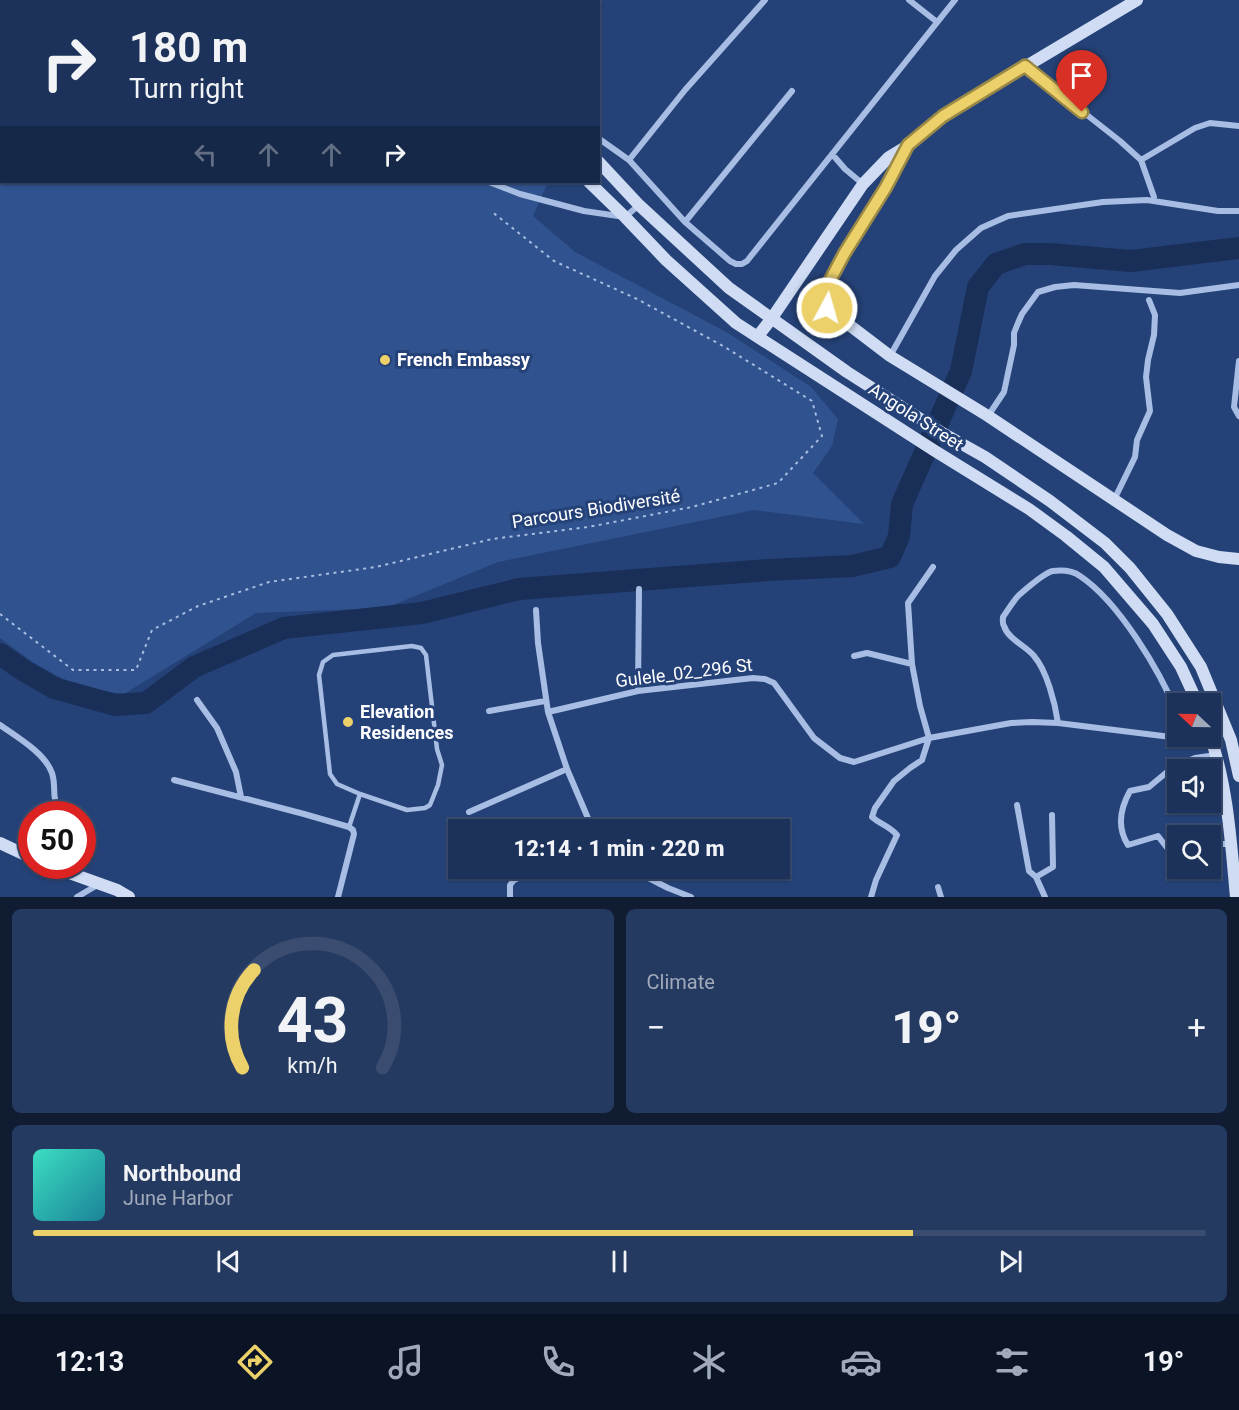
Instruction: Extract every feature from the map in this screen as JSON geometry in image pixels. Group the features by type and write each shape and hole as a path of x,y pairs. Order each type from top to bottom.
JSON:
{"main road":[{"path":"758,336 863,184 889,157 908,145 943,116 1137,0"},
{"path":"908,145 824,292 822,298 827,308 890,356 988,416 1167,535 1196,551 1239,559"},
{"path":"600,163 639,205 729,288 847,372 944,434 985,457 1050,501 1105,543 1130,568 1167,614 1201,667 1231,740 1239,776"},
{"name":"Angola Street","path":"591,183 666,260 736,322 1029,509 1104,567 1153,624 1181,667 1193,693"},
{"path":"1214,747 1228,814 1236,897"},
{"path":"0,843 18,851"},
{"path":"90,879 129,897"}],"street":[{"path":"629,160 686,90 765,0"},
{"path":"909,0 937,22"},
{"path":"600,139 629,160 685,222 730,261 742,264 747,261 955,0"},
{"path":"1025,66 1141,160 1154,197"},
{"path":"685,222 792,91"},
{"path":"1141,160 1195,128 1210,123 1239,126"},
{"path":"832,154 863,184"},
{"path":"492,183 520,194 584,211 625,217 639,205"},
{"path":"890,356 935,276 956,250 981,228 1008,216 1103,202 1147,200 1218,211 1239,211"},
{"path":"988,416 1004,392 1014,345 1014,333 1018,323 1038,292 1074,285 1180,293 1239,285"},
{"path":"1114,501 1135,457 1137,440 1150,411 1146,377 1154,335 1155,315 1149,300"},
{"path":"1239,361 1234,407 1239,416"},
{"path":"871,897 876,880 897,835 891,828 872,817 875,808 894,781 922,760 929,738 912,664 908,603 933,567"},
{"path":"1058,723 1056,708 1044,674 1035,657 1004,627 1003,617 1018,596 1050,571 1064,570 1078,574 1104,597 1138,641 1168,693"},
{"path":"638,691 639,589"},
{"path":"536,610 545,701 567,769 588,819"},
{"path":"854,656 867,653 912,664"},
{"name":"Gulele_02_296 St","path":"548,712 638,691 753,678 765,679 774,684 814,738 840,758 854,762 929,738 1011,723 1058,723 1167,736"},
{"path":"197,700 217,728 236,772 241,797"},
{"path":"489,711 545,701"},
{"path":"0,725 41,756 49,765 53,776 55,801"},
{"path":"1167,848 1158,836 1128,845 1123,837 1121,819 1124,803 1130,791 1149,787 1173,767 1214,747"},
{"path":"469,812 567,769"},
{"path":"174,780 349,827 354,834 338,897"},
{"path":"1017,805 1029,871 1036,877 1045,897"},
{"path":"1036,877 1053,867 1052,815"},
{"path":"1221,844 1231,844"},
{"path":"510,897 510,885 516,879"},
{"path":"651,879 691,897"},
{"path":"77,897 100,884"},
{"path":"938,887 941,897"}],"lane":[{"path":"412,646 421,648 426,655 433,727 442,765 438,785 430,805 425,808 407,810 360,794 337,784 330,774 319,675 322,662 333,654 412,646"},
{"path":"349,827 360,794"}],"path":[{"name":"Parcours Biodiversité","path":"0,614 73,670 136,670 152,630 198,606 269,582 376,567 492,539 588,526 692,507 778,483 822,436 812,401 723,346 638,299 554,261 491,211"}],"shaded area":[{"name":"French Embassy","path":"0,183 548,183 533,216 575,252 728,333 811,387 838,419 832,446 813,473 864,524 754,510 498,562 386,608 256,613 124,694 76,686 34,663 0,638"}],"waterway":[{"path":"0,654 54,688 115,705 146,703 194,667 284,628 422,613 519,589 852,566 890,557 899,536 902,504 961,371 978,287 996,264 1025,254 1131,261 1239,248"}],"place":[{"name":"French Embassy","path":"385,360"},
{"name":"Elevation Residences","path":"348,722"}],"route":[{"path":"827,308 822,298 824,292 908,145 943,116 1025,66 1082,112"}]}
